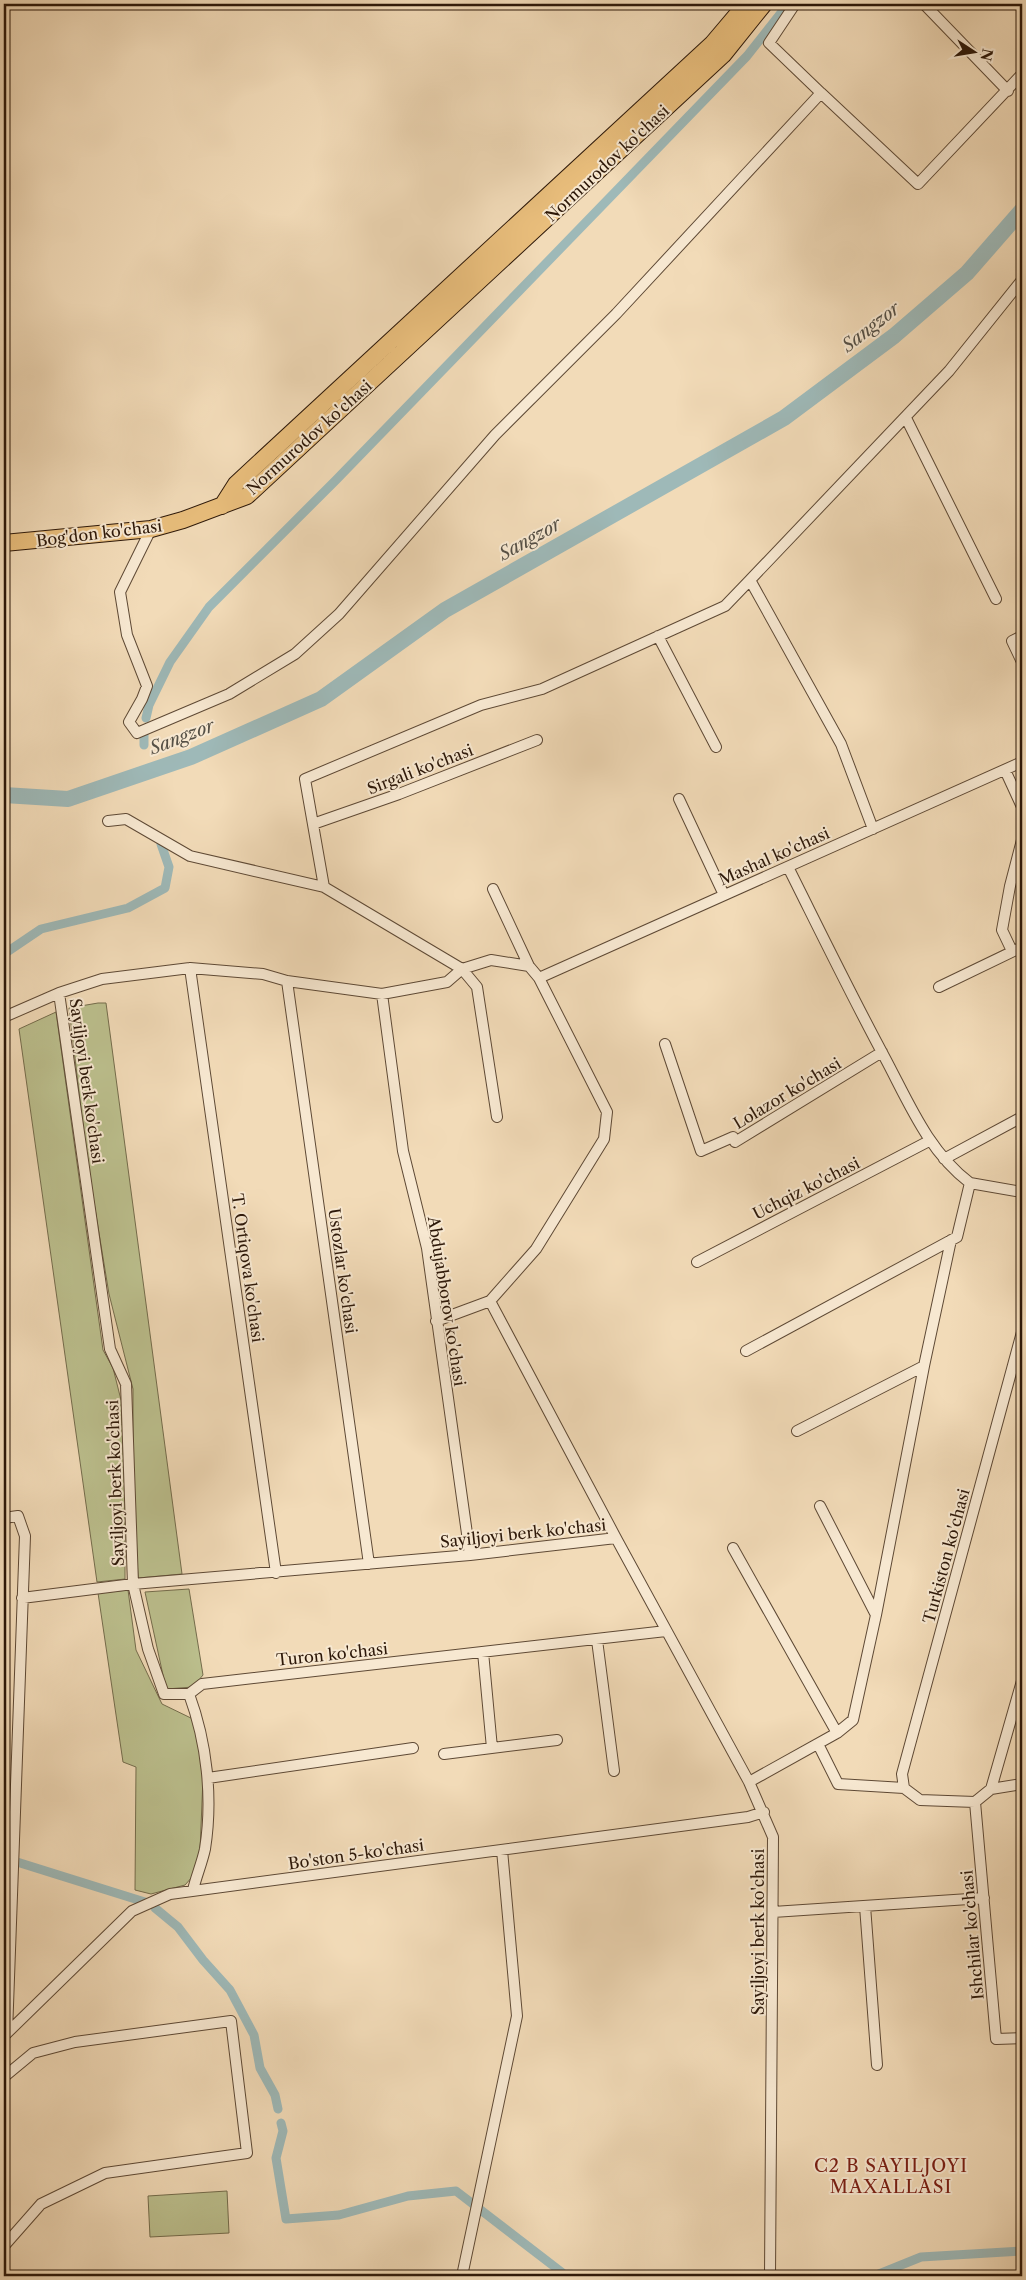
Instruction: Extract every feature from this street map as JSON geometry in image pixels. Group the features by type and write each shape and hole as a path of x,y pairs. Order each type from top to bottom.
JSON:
{"main road":[{"name":"Normurodov ko'chasi","path":"222,506 236,484 713,43 746,4"},
{"name":"Normurodov ko'chasi","path":"222,506 247,496 269,476 723,55 764,4"},
{"name":"Bog'don ko'chasi","path":"4,543 151,529 222,506"}],"street":[{"path":"795,4 769,43 918,184 1008,91 1022,74"},
{"path":"924,4 1008,91"},
{"path":"151,529 120,592 127,635 147,686 129,722 137,733 229,694 295,654 339,614 495,435 616,314 821,93"},
{"path":"324,887 305,778 481,705 542,689 725,606 906,418 948,371 1022,280"},
{"path":"906,418 996,599"},
{"path":"750,580 841,744 872,829"},
{"path":"658,636 716,747"},
{"path":"1022,636 1012,641 1022,662"},
{"name":"Sirgali ko'chasi","path":"313,824 399,794 537,740"},
{"name":"Mashal ko'chasi","path":"539,978 1022,762"},
{"path":"1005,770 1022,807"},
{"path":"679,798 724,895"},
{"path":"108,821 126,819 190,856 324,887 462,969 477,987 497,1117"},
{"path":"1012,951 1002,930 1010,886 1022,840"},
{"path":"788,867 929,1141 954,1171 970,1183 1022,1192"},
{"path":"436,1321 490,1301 536,1249 604,1139 607,1112 539,978 529,966 493,889"},
{"path":"939,987 1022,947"},
{"path":"4,1016 59,992 102,979 190,968 263,974 287,981 382,994 448,982 462,969 491,960 529,966"},
{"name":"T. Ortiqova ko'chasi","path":"190,968 276,1573"},
{"name":"Ustozlar ko'chasi","path":"287,981 369,1564"},
{"name":"Sayiljoyi berk ko'chasi","path":"59,992 110,1349 126,1384 133,1584 470,1555 616,1538"},
{"name":"Abdujabborov ko'chasi","path":"382,994 403,1151 427,1248 470,1555"},
{"name":"Lolazor ko'chasi","path":"665,1044 701,1151 733,1137 735,1142 882,1052"},
{"path":"944,1159 1022,1117"},
{"name":"Uchqiz ko'chasi","path":"698,1262 929,1141"},
{"path":"746,1351 957,1236 970,1183"},
{"path":"749,1782 837,1733 853,1720 876,1615 924,1366 951,1240"},
{"name":"Sayiljoyi berk ko'chasi","path":"490,1301 749,1782 774,1838 770,2276"},
{"name":"Turkiston ko'chasi","path":"904,1788 902,1774 1022,1332"},
{"path":"797,1431 924,1366"},
{"path":"820,1506 876,1615"},
{"path":"4,1518 18,1516 25,1536 5,2034"},
{"path":"732,1548 837,1733"},
{"path":"22,1598 133,1584 148,1649 164,1694 189,1694 199,1724 208,1778 204,1850 193,1890"},
{"name":"Turon ko'chasi","path":"189,1694 202,1684 597,1640 666,1630"},
{"path":"597,1640 614,1771"},
{"path":"483,1652 492,1748"},
{"path":"991,1789 1022,1680"},
{"path":"444,1754 557,1740"},
{"path":"818,1744 838,1784 904,1788 920,1800 975,1802 991,1789 1022,1784"},
{"path":"208,1778 413,1748"},
{"name":"Ishchilar ko'chasi","path":"975,1802 996,2039 1022,2038"},
{"name":"Bo'ston 5-ko'chasi","path":"5,2034 132,1910 170,1894 748,1817 764,1812"},
{"path":"462,2276 517,2016 502,1850"},
{"path":"773,1912 984,1898"},
{"path":"866,1906 878,2065"},
{"path":"4,2077 33,2053 75,2042 231,2021 247,2153 105,2173 42,2204 4,2246"}],"green space":[{"path":"106,1003 182,1574 138,1578 133,1476 133,1389 109,1294 87,1160 69,1008"},
{"path":"56,1012 103,1350 113,1368 121,1400 125,1496 125,1579 97,1582 19,1029"},
{"path":"189,1589 203,1675 193,1687 166,1689 145,1592"},
{"path":"128,1590 136,1650 162,1704 195,1720 203,1778 200,1851 193,1876 185,1885 151,1894 135,1890 136,1767 123,1762 98,1593"},
{"path":"227,2191 229,2233 150,2237 148,2196"}],"waterway":[{"path":"146,718 149,705 170,662 209,607 336,480 747,56 788,4"},
{"name":"Sangzor","path":"4,795 68,799 191,757 321,699 445,610 784,418 894,336 967,273 1022,210"},
{"path":"144,734 144,745"},
{"path":"4,954 41,929 128,908 165,888 169,867 161,844"},
{"path":"17,1862 148,1903"},
{"path":"155,1908 178,1927 203,1960 230,1990 254,2035 260,2068 275,2095 278,2109"},
{"path":"281,2123 283,2131 276,2158 286,2219 339,2215 408,2196 456,2191 564,2274 600,2276"},
{"path":"874,2276 921,2257 1022,2251"}],"district":[{"name":"C2 B SAYILJOYI MAXALLASI","path":"891,2176"}]}
